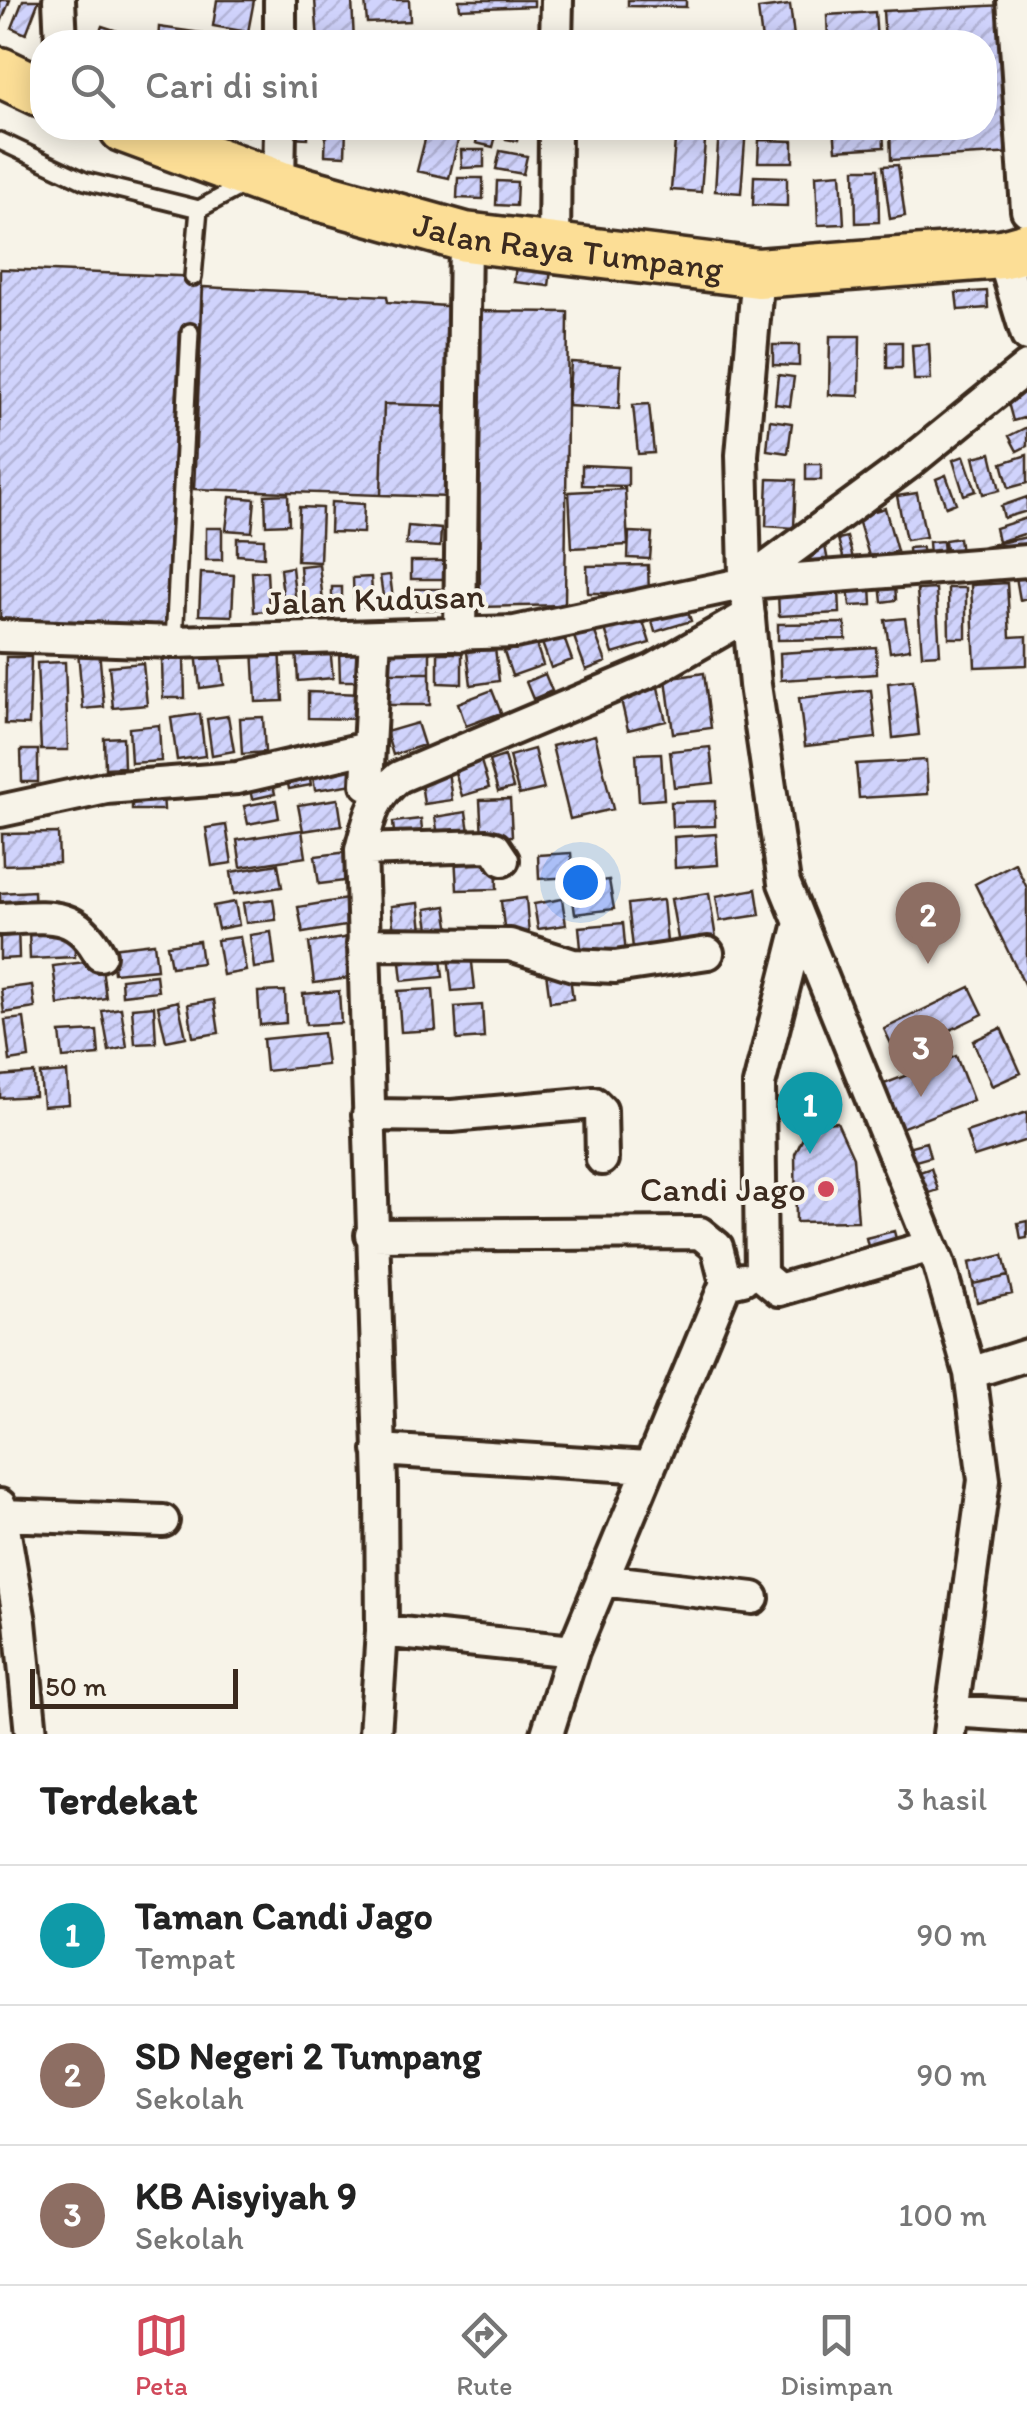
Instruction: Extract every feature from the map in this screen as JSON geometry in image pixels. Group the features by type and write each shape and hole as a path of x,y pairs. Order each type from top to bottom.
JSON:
{"main road":[{"path":"0,72 30,86"},
{"name":"Jalan Raya Tumpang","path":"157,140 269,181 465,237 554,249 758,273 1015,250"}],"street":[{"path":"59,0 61,30"},
{"path":"280,0 280,30"},
{"path":"556,30 557,0"},
{"path":"1013,0 1027,210"},
{"path":"269,181 278,140"},
{"path":"554,249 555,140"},
{"path":"460,635 465,237"},
{"path":"1015,250 1027,336"},
{"path":"758,273 742,454 746,583 773,824 784,883 931,1246 970,1373 984,1480 950,1723 1027,1716"},
{"path":"746,583 909,464 1027,367"},
{"path":"746,583 1027,560"},
{"name":"Jalan Kudusan","path":"0,636 174,642 460,635 557,627 746,583"},
{"path":"375,1734 382,1631 362,850 372,806 380,792 399,778 654,670 749,615"},
{"path":"367,784 376,637"},
{"path":"0,811 106,788 237,778 367,748"},
{"path":"362,850 487,846 495,848 504,860"},
{"path":"0,919 46,916 72,921 90,935 100,956"},
{"path":"800,922 759,1085 756,1142 761,1275 778,1290 931,1246"},
{"path":"364,944 510,945 572,966 708,953"},
{"path":"368,1115 452,1116 594,1103 601,1110 602,1159"},
{"path":"371,1236 700,1233 717,1247 726,1282 573,1651 547,1734"},
{"path":"726,1282 761,1275"},
{"path":"970,1373 1027,1355"},
{"path":"379,1450 648,1467"},
{"path":"31,1734 20,1622 1,1510 163,1521"},
{"path":"602,1580 754,1598"},
{"path":"382,1631 573,1651"}],"lane":[{"path":"0,141 85,181 200,209 269,181"},
{"path":"193,277 200,209"},
{"path":"174,642 190,332"}],"building":[{"path":"0,0 10,0 0,25"},
{"path":"23,0 39,0 26,34 12,28"},
{"path":"217,0 254,0 248,30 213,26"},
{"path":"315,0 352,0 353,30 317,30"},
{"path":"365,0 409,0 410,21 367,23"},
{"path":"459,0 534,0 534,6 460,9"},
{"path":"628,0 686,0 686,7 628,6"},
{"path":"790,5 793,30 761,30 758,9"},
{"path":"1005,5 1014,153 891,160 890,140 997,140 997,30 884,30 883,11"},
{"path":"875,12 876,30 828,30 827,15"},
{"path":"326,140 346,140 345,156 325,155"},
{"path":"425,140 458,140 449,178 417,171"},
{"path":"477,140 495,140 493,147"},
{"path":"675,140 705,140 701,192 671,190"},
{"path":"718,140 745,140 741,193 715,191"},
{"path":"759,140 793,141 793,162 758,162"},
{"path":"835,140 884,140 884,147 836,150"},
{"path":"461,150 484,150 484,167 462,168"},
{"path":"500,151 527,156 523,174 496,169"},
{"path":"898,165 905,216 890,219 883,166"},
{"path":"855,169 878,169 879,222 856,223"},
{"path":"841,173 844,224 818,225 816,175"},
{"path":"754,176 787,177 787,206 753,205"},
{"path":"458,178 483,178 483,199 457,198"},
{"path":"497,181 517,182 516,206 496,205"},
{"path":"516,266 551,270 549,286 514,282"},
{"path":"0,269 202,277 200,332 180,331 165,630 0,622"},
{"path":"203,287 387,296 388,302 460,307 456,406 384,404 381,495 194,489"},
{"path":"987,291 988,308 958,310 956,293"},
{"path":"478,311 568,312 565,605 480,607"},
{"path":"830,336 860,336 859,396 829,395"},
{"path":"887,342 902,342 902,368 887,368"},
{"path":"929,344 931,380 914,380 912,345"},
{"path":"773,345 799,345 799,366 773,365"},
{"path":"571,362 621,365 619,409 568,406"},
{"path":"778,375 794,377 790,406 775,404"},
{"path":"1027,389 1027,417 1013,421 1006,395"},
{"path":"384,404 456,406 452,497 381,495"},
{"path":"649,404 654,453 638,454 633,405"},
{"path":"770,420 792,423 788,453 767,450"},
{"path":"1027,427 1027,446 1017,451 1009,436"},
{"path":"991,453 1000,490 983,494 974,457"},
{"path":"1027,455 1027,483 1009,488 1002,463"},
{"path":"964,456 976,491 964,495 953,460"},
{"path":"806,464 821,464 821,480 806,480"},
{"path":"582,465 628,467 628,486 582,485"},
{"path":"946,475 956,503 946,507 936,479"},
{"path":"768,479 796,480 794,528 766,526"},
{"path":"625,489 628,545 572,548 569,492"},
{"path":"917,493 926,537 906,540 897,496"},
{"path":"288,494 289,524 266,525 265,495"},
{"path":"230,497 255,499 252,532 226,530"},
{"path":"1027,497 1027,511 1004,518 1001,506"},
{"path":"331,502 364,504 363,533 330,532"},
{"path":"299,507 322,508 320,562 297,561"},
{"path":"885,508 897,551 870,559 857,516"},
{"path":"1027,518 1027,533 998,542 995,528"},
{"path":"408,526 441,529 440,547 406,545"},
{"path":"206,528 222,528 222,560 206,560"},
{"path":"629,532 652,533 650,559 628,558"},
{"path":"847,537 856,569 847,571 838,539"},
{"path":"1027,537 1027,552 988,560 985,546"},
{"path":"237,538 264,539 264,557 237,555"},
{"path":"959,538 962,561 947,563 945,540"},
{"path":"943,541 945,567 931,568 929,542"},
{"path":"825,546 830,572 793,570"},
{"path":"922,547 923,565 909,566 908,548"},
{"path":"411,561 448,561 448,579 411,579"},
{"path":"319,564 323,602 303,604 300,566"},
{"path":"648,565 649,593 588,593 587,566"},
{"path":"292,567 296,604 284,605 280,569"},
{"path":"267,571 269,611 254,612 252,572"},
{"path":"201,573 234,575 232,616 199,615"},
{"path":"390,575 394,608 385,609 380,576"},
{"path":"1027,575 1027,598 1020,600 1016,577"},
{"path":"371,577 373,606 354,607 353,578"},
{"path":"895,583 896,600 882,602 880,584"},
{"path":"1007,583 1010,637 1027,636 1027,665 975,667 971,585"},
{"path":"871,585 872,605 850,606 848,587"},
{"path":"332,587 342,587 342,607 332,607"},
{"path":"839,588 840,613 779,616 778,591"},
{"path":"948,588 966,588 966,638 949,638"},
{"path":"411,589 444,589 443,610 411,609"},
{"path":"936,589 940,654 922,655 917,590"},
{"path":"684,599 691,621 655,632 649,610"},
{"path":"642,618 650,643 613,654 605,629"},
{"path":"905,618 910,649 890,652 885,620"},
{"path":"845,623 846,639 778,640 778,624"},
{"path":"594,630 606,662 586,670 574,637"},
{"path":"563,635 572,660 551,668 542,643"},
{"path":"535,641 543,665 512,676 504,652"},
{"path":"330,646 333,678 298,681 296,649"},
{"path":"280,647 283,701 256,702 253,648"},
{"path":"876,647 877,674 781,680 780,653"},
{"path":"495,648 499,681 471,685 467,652"},
{"path":"99,649 104,707 83,709 78,651"},
{"path":"220,649 224,685 200,688 196,652"},
{"path":"339,650 368,650 369,681 340,681"},
{"path":"381,650 430,650 430,673 381,673"},
{"path":"438,653 462,653 462,684 438,683"},
{"path":"6,657 31,657 29,725 5,724"},
{"path":"184,659 185,698 163,698 162,660"},
{"path":"65,662 68,750 41,750 37,663"},
{"path":"143,663 147,705 113,708 109,666"},
{"path":"381,673 430,673 430,705 381,705"},
{"path":"704,673 711,728 673,733 666,679"},
{"path":"545,674 552,691 533,699 526,682"},
{"path":"656,679 666,721 628,730 618,687"},
{"path":"913,680 919,735 893,738 888,683"},
{"path":"492,690 501,713 466,726 458,703"},
{"path":"871,690 876,738 805,746 799,698"},
{"path":"308,692 363,694 362,719 308,718"},
{"path":"200,714 205,756 177,760 171,718"},
{"path":"228,716 234,751 212,755 207,719"},
{"path":"263,717 265,752 242,754 240,718"},
{"path":"417,723 424,745 393,755 386,732"},
{"path":"159,725 161,761 131,763 129,728"},
{"path":"595,735 613,809 570,819 552,746"},
{"path":"123,737 124,767 105,768 104,738"},
{"path":"710,747 714,783 674,787 670,751"},
{"path":"534,749 544,789 519,795 509,756"},
{"path":"21,750 38,750 38,782 22,782"},
{"path":"661,753 664,799 639,801 636,754"},
{"path":"356,756 360,783 315,790 311,763"},
{"path":"504,756 513,788 498,792 489,761"},
{"path":"926,760 928,794 859,798 856,764"},
{"path":"481,761 489,788 462,796 454,769"},
{"path":"308,766 311,785 289,789 285,769"},
{"path":"448,771 452,800 424,804 420,775"},
{"path":"271,775 275,794 252,799 248,779"},
{"path":"163,792 164,810 132,810 132,793"},
{"path":"338,799 342,825 303,831 298,805"},
{"path":"510,799 512,836 482,838 480,800"},
{"path":"276,800 279,818 248,824 244,806"},
{"path":"715,801 715,826 672,827 671,802"},
{"path":"466,812 470,838 439,842 435,817"},
{"path":"421,819 423,841 395,844 393,822"},
{"path":"226,825 232,863 212,866 206,828"},
{"path":"302,830 306,857 241,867 237,840"},
{"path":"58,833 59,863 3,865 2,834"},
{"path":"716,834 718,865 675,868 674,837"},
{"path":"349,852 353,880 319,884 315,856"},
{"path":"571,853 573,877 539,879 538,855"},
{"path":"496,854 497,889 457,890 455,855"},
{"path":"1015,863 1027,888 1027,990 975,884"},
{"path":"278,864 282,887 234,894 231,872"},
{"path":"609,880 614,909 575,914 571,885"},
{"path":"756,889 760,915 720,921 716,896"},
{"path":"34,891 35,915 0,917 0,893"},
{"path":"709,893 716,939 679,944 671,899"},
{"path":"526,898 529,934 505,936 501,901"},
{"path":"273,899 276,920 246,923 243,903"},
{"path":"347,899 351,925 303,933 298,907"},
{"path":"562,899 566,925 538,929 534,904"},
{"path":"663,900 668,953 634,957 628,904"},
{"path":"235,902 239,925 218,929 213,906"},
{"path":"419,903 423,940 395,943 391,906"},
{"path":"446,906 451,938 431,942 426,909"},
{"path":"623,923 626,955 582,959 579,927"},
{"path":"18,924 19,958 0,959 0,925"},
{"path":"74,928 75,957 30,959 29,929"},
{"path":"271,932 275,965 254,968 250,935"},
{"path":"240,937 246,971 223,975 217,940"},
{"path":"350,937 356,977 314,983 309,943"},
{"path":"199,941 202,963 171,967 167,945"},
{"path":"154,943 157,969 114,973 111,948"},
{"path":"440,949 443,977 402,981 399,953"},
{"path":"471,954 475,989 452,991 448,956"},
{"path":"101,960 106,998 58,1005 53,966"},
{"path":"569,969 573,999 550,1002 546,972"},
{"path":"156,975 158,991 122,995 121,979"},
{"path":"32,985 35,1008 4,1013 1,989"},
{"path":"970,987 983,1014 897,1056 884,1029"},
{"path":"433,989 436,1030 401,1032 398,991"},
{"path":"285,991 286,1023 260,1025 258,992"},
{"path":"339,991 341,1023 306,1025 303,994"},
{"path":"214,1000 219,1033 193,1037 188,1004"},
{"path":"178,1001 186,1037 166,1041 158,1006"},
{"path":"482,1005 484,1038 457,1040 455,1007"},
{"path":"154,1006 156,1043 135,1044 132,1008"},
{"path":"121,1008 127,1047 109,1051 102,1011"},
{"path":"24,1018 29,1058 10,1061 5,1020"},
{"path":"1001,1028 1021,1073 992,1086 973,1041"},
{"path":"97,1031 99,1055 63,1058 60,1033"},
{"path":"323,1033 327,1065 266,1071 263,1039"},
{"path":"956,1056 973,1100 901,1128 884,1084"},
{"path":"67,1072 69,1104 43,1106 40,1074"},
{"path":"34,1073 35,1096 0,1098 0,1076"},
{"path":"1027,1112 1027,1140 974,1157 966,1132"},
{"name":"Candi Jago","path":"837,1122 853,1157 858,1221 796,1222 795,1154 810,1124"},
{"path":"926,1142 930,1157 912,1162 907,1147"},
{"path":"931,1168 938,1190 918,1197 911,1175"},
{"path":"1027,1221 1027,1238 1021,1239 1018,1223"},
{"path":"894,1231 899,1250 871,1259 866,1238"},
{"path":"1003,1255 1008,1276 973,1284 969,1263"},
{"path":"1008,1276 1012,1294 977,1302 973,1284"}],"place":[{"name":"SD Negeri 2 Tumpang","path":"928,964"},
{"name":"KB Aisyiyah 9","path":"921,1097"},
{"name":"Taman Candi Jago","path":"810,1154"},
{"name":"Candi Jago","path":"826,1189"}]}
